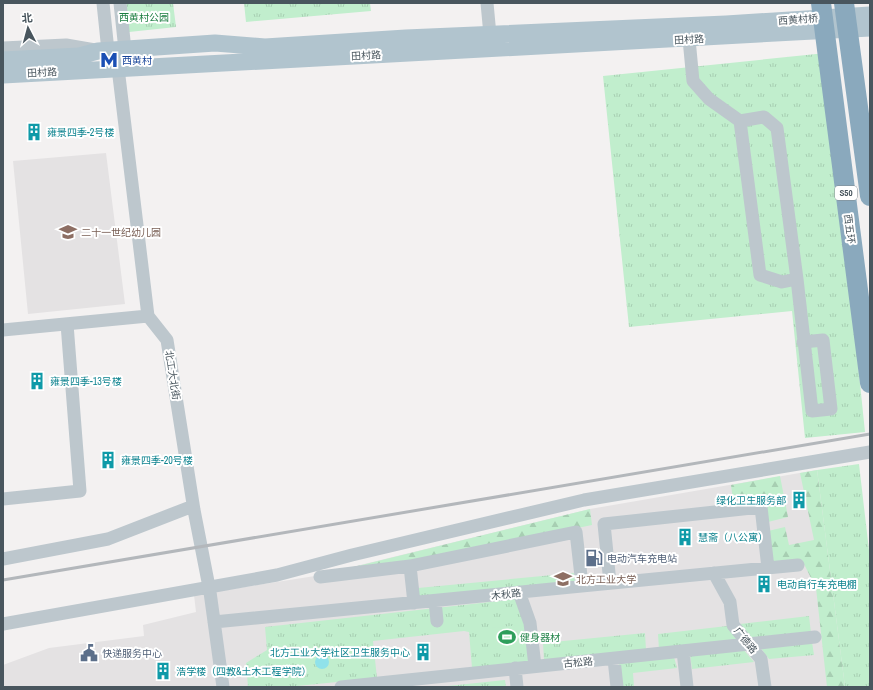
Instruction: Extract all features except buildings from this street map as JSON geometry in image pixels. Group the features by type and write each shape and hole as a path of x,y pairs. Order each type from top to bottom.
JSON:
{"highway":[{"name":"西五环","path":"821,3 870,383"},
{"name":"S50","path":"844,3 870,196"}],"main road":[{"name":"西黄村桥","path":"727,30 870,15"},
{"name":"西黄村桥","path":"727,30 870,28"},
{"name":"田村路","path":"3,60 79,56 103,51 215,43 266,47 406,38 727,30"},
{"name":"田村路","path":"3,74 688,39 727,30"}],"street":[{"path":"102,3 103,51"},
{"path":"3,330 148,316 118,68 125,50 120,3"},
{"path":"487,3 490,35"},
{"path":"688,39 693,81 709,99 740,121 764,117 778,128 797,278 803,342 812,411 831,409 823,340 803,342"},
{"path":"3,48 66,45 103,51 118,68"},
{"path":"740,121 760,275 782,282 797,278"},
{"name":"北工大北街","path":"148,316 167,340 193,506 210,590 223,687"},
{"path":"3,499 80,491 67,324"},
{"path":"3,624 210,590 584,500 867,452"},
{"path":"3,559 108,538 193,506"},
{"path":"610,583 604,524 761,507 768,568"},
{"path":"320,577 410,566 576,532 582,585"},
{"name":"木秋路","path":"214,622 798,565"},
{"path":"410,566 414,603"},
{"name":"广德路","path":"714,573 730,602 733,625 761,659 764,687"},
{"path":"519,592 530,623 535,666"},
{"path":"435,601 437,621"},
{"name":"古松路","path":"341,687 815,636"},
{"path":"683,651 688,687"},
{"path":"614,658 617,687"},
{"path":"515,668 517,687"}],"shaded area":[{"name":"二十一世纪幼儿园","path":"106,153 125,304 28,314 13,161"},
{"name":"北方工业大学","path":"817,470 845,687 3,687 3,665 49,648 144,636 143,625 196,612 194,595 315,576 590,509"}],"green space":[{"name":"西黄村公园","path":"126,3 173,3 176,27 129,32"},
{"path":"244,3 370,3 371,11 246,22"},
{"path":"826,53 865,432 805,438 792,311 629,327 603,76"},
{"path":"859,464 870,559 870,687 845,687 817,470"},
{"path":"817,470 845,687 827,687 816,588 802,560 772,563 768,531 785,527 789,545 814,540 800,473"},
{"path":"780,476 788,517 768,522 763,495 733,500 731,485"},
{"path":"590,509 592,525 410,563 325,574"},
{"path":"574,573 575,582 419,598 418,588"},
{"path":"516,599 525,623 529,662 472,668 469,632 464,631 373,641 377,678 287,687 248,687 246,663 267,650 265,627"},
{"path":"809,616 811,633 753,639 740,624"},
{"name":"健身器材","path":"519,625 521,646 494,649 492,628"},
{"path":"727,626 738,641 659,650 658,634"},
{"path":"645,633 646,650 544,660 543,643"},
{"path":"812,642 814,655 769,659 760,647"},
{"path":"743,649 754,662 692,669 690,654"},
{"path":"674,657 677,668 633,673 634,687 621,687 619,662"},
{"path":"505,680 506,687 438,687"}],"water":[{"path":"319,655 325,655 329,659 329,665 325,669 319,669 315,665 315,659"}],"railway":[{"path":"3,580 870,434"}],"place":[{"name":"西黄村","path":"109,60"},
{"name":"雍景四季-2号楼","path":"34,132"},
{"name":"二十一世纪幼儿园","path":"68,232"},
{"name":"雍景四季-13号楼","path":"37,381"},
{"name":"雍景四季-20号楼","path":"108,460"},
{"name":"绿化卫生服务部","path":"799,500"},
{"name":"慧斋（八公寓）","path":"685,537"},
{"name":"电动汽车充电站","path":"594,558"},
{"name":"北方工业大学","path":"563,579"},
{"name":"电动自行车充电棚","path":"764,584"},
{"name":"健身器材","path":"507,637"},
{"name":"北方工业大学社区卫生服务中心","path":"423,652"},
{"name":"快递服务中心","path":"89,653"},
{"name":"浩学楼（四教&土木工程学院）","path":"163,671"}]}
